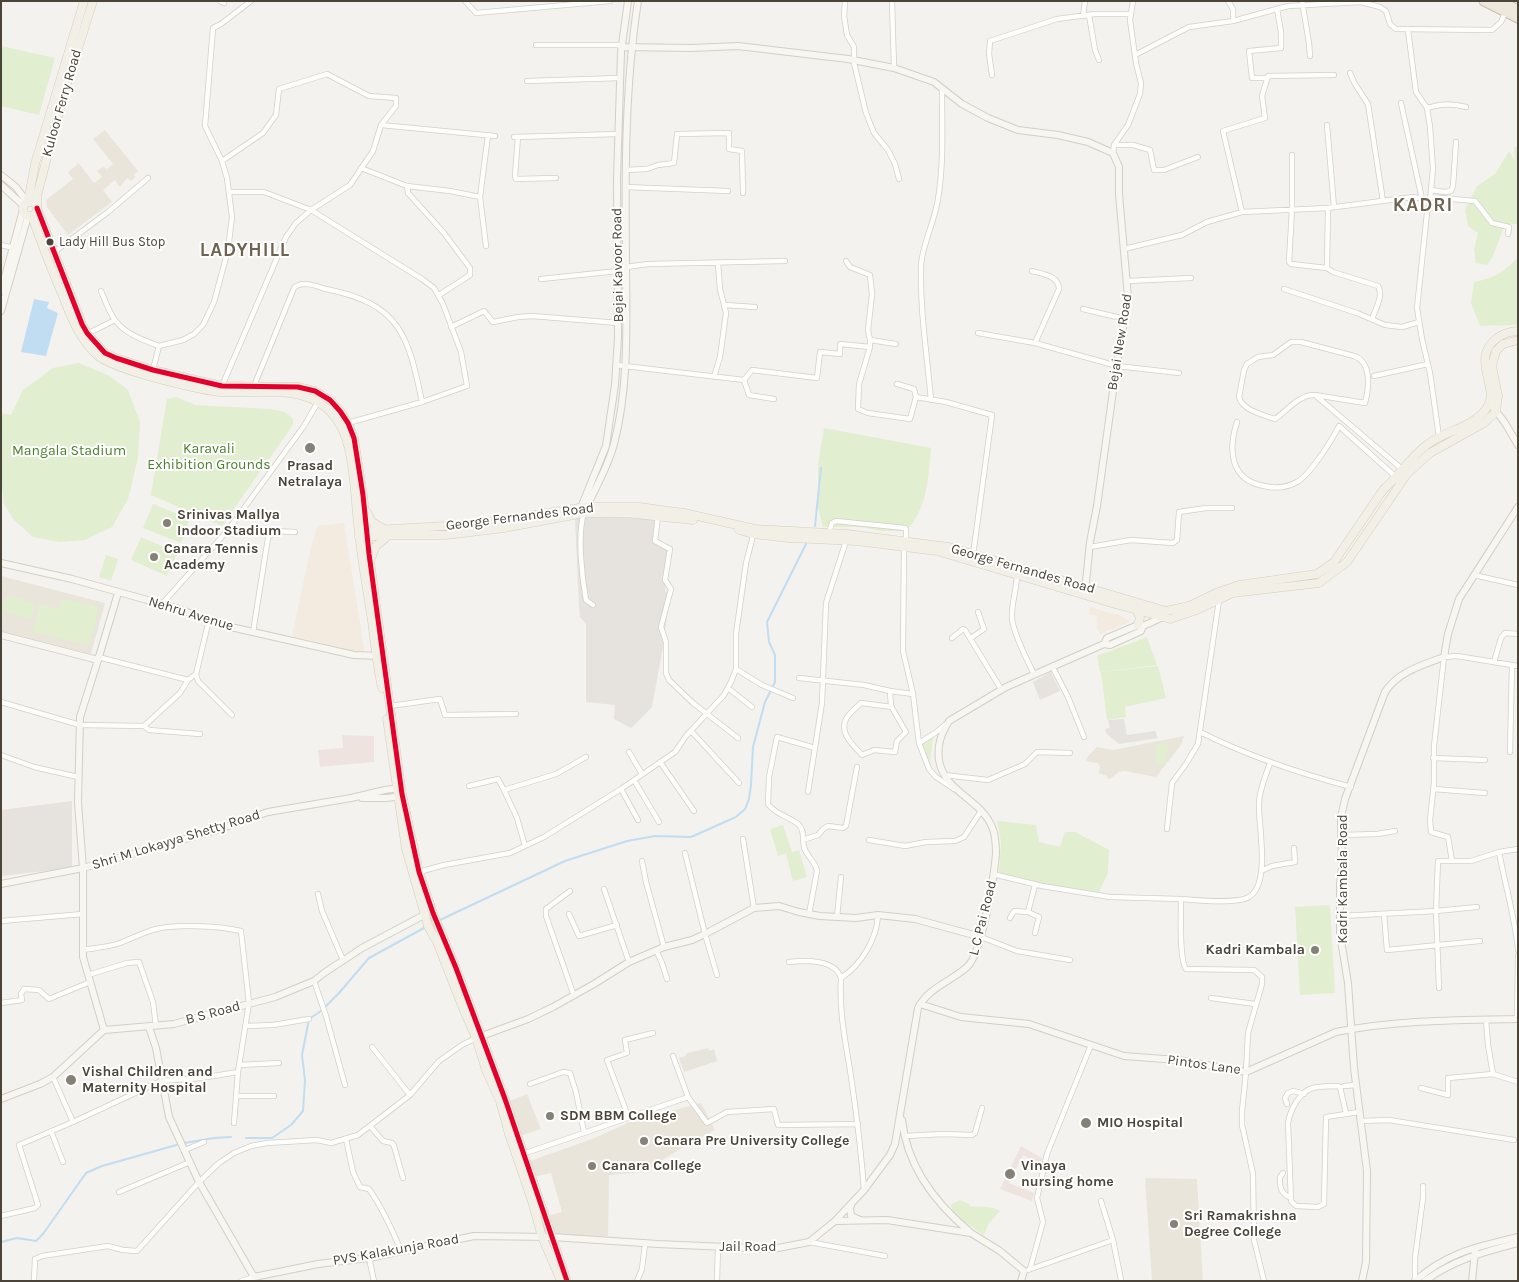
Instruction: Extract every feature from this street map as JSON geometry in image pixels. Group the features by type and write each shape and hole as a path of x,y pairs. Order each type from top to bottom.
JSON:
{"highway":[{"path":"1484,1 1518,18"},
{"path":"1500,1 1518,10"}],"main road":[{"name":"Kuloor Ferry Road","path":"27,209 35,164 84,1"},
{"name":"Kuloor Ferry Road","path":"37,207 37,196 60,110 93,1"},
{"path":"27,209 37,212 37,207"},
{"path":"37,207 84,335 104,353 154,370 221,389 294,393 318,402 330,412 343,431 363,534 383,691 399,792 419,872 479,1036 486,1070 500,1101 542,1237 561,1281"},
{"path":"27,209 42,246 84,335 98,356 109,364 209,390 254,386 298,387 315,391 330,400 348,424 354,438 364,506 363,534 370,561 379,656 390,706 406,849 428,926 479,1036 505,1099 567,1281"},
{"path":"1490,403 1485,352 1491,343 1499,337 1511,331 1518,331"},
{"path":"1496,412 1498,396 1492,366 1496,351 1503,344 1518,340"},
{"name":"George Fernandes Road","path":"582,510 687,519 789,538 949,547 1137,611 1166,614 1239,585 1317,574 1334,562 1382,490 1409,460 1439,437 1476,420 1490,403"},
{"name":"George Fernandes Road","path":"363,534 479,524 582,510 640,507 684,513 754,532 829,533 905,544 1085,592 1166,611 1170,618 1197,610 1233,593 1320,583 1347,562 1407,474 1430,453 1484,423 1496,412"},
{"path":"364,506 372,522 387,532 376,546 370,561"},
{"path":"1361,521 1370,527"},
{"path":"1137,611 1140,618 1140,626"}],"street":[{"path":"101,291 114,320 132,334 159,346 176,343 194,334 200,330 207,318 214,302 228,250 232,217 222,161 206,126 213,28 252,1"},
{"path":"465,1 476,13 610,1"},
{"name":"Bejai Kavoor Road","path":"582,510 606,446 611,420 616,365 618,323 618,134 622,46 628,1"},
{"name":"Bejai Kavoor Road","path":"582,510 614,445 621,406 624,366 626,267 625,170 631,48 638,1"},
{"path":"844,1 844,16 848,35 854,47 854,60 866,113 874,133 888,150 899,178"},
{"path":"892,1 894,68"},
{"path":"1082,16 1085,1"},
{"path":"536,45 622,46 631,48 738,46 854,60 894,68 934,82 962,104 988,118 1018,130 1058,135 1088,142 1113,153 1114,145 1128,125 1140,94 1141,83 1135,55 1130,14 1132,1"},
{"path":"1228,1 1234,9 1233,21"},
{"path":"1135,55 1189,27 1233,21 1302,4 1330,5 1346,1 1361,2 1380,7 1386,11 1390,24 1396,29 1408,30 1492,30 1502,22 1505,13"},
{"path":"1302,4 1310,56"},
{"path":"1277,9 1281,32 1281,48 1249,51 1252,78 1334,75"},
{"path":"992,75 990,41 1057,19 1090,15 1130,14"},
{"path":"1090,15 1098,60"},
{"path":"1408,30 1416,92 1428,108 1433,169 1417,308 1439,437"},
{"path":"1350,73 1368,104 1383,201"},
{"path":"221,389 286,236 311,210 350,185 373,151 381,125 396,106 396,98 369,96 327,74 279,90 276,115 262,133 222,161"},
{"path":"527,81 620,78"},
{"path":"1242,212 1223,131 1265,118 1262,96 1267,78"},
{"path":"931,400 922,318 921,264 938,200 942,164 942,88"},
{"path":"1400,103 1422,199"},
{"path":"1428,108 1443,104 1456,104 1466,107"},
{"path":"381,125 494,136"},
{"path":"1327,125 1334,207"},
{"path":"625,170 647,169 674,162 676,134 729,133 729,148 742,151 743,193"},
{"path":"556,178 516,178 516,137 618,134"},
{"path":"486,246 480,197 488,135"},
{"path":"1431,190 1451,191 1456,142"},
{"path":"1114,145 1133,145 1150,150 1154,170 1164,170 1198,157"},
{"name":"Bejai New Road","path":"1085,592 1116,366 1128,298 1119,167 1113,153"},
{"path":"1292,155 1292,210 1289,262 1291,264 1327,268 1330,271 1378,286 1380,295 1372,319"},
{"path":"361,168 407,186 480,197"},
{"path":"1,175 16,187 27,209 1,311"},
{"path":"53,250 56,250 108,212 148,178"},
{"path":"1,185 27,209"},
{"path":"407,186 408,193 444,233 470,268 470,276 439,295"},
{"path":"625,187 728,191"},
{"path":"229,192 264,192 311,210 422,279 439,295 461,352 467,386 422,402 348,424"},
{"path":"1124,249 1182,235 1207,222 1242,212 1328,208 1414,197 1475,201 1492,223 1509,227 1508,234"},
{"path":"1327,268 1328,208"},
{"path":"1,291 27,209"},
{"path":"1,245 14,248"},
{"path":"626,267 718,262 785,261"},
{"path":"846,261 850,267 870,275 872,294 868,330 870,347 859,384 858,409 868,413 910,420 916,397 914,389 897,384"},
{"path":"714,377 720,357 726,313 720,289 718,262"},
{"path":"541,279 618,271"},
{"path":"1032,271 1052,278 1058,282 1059,286 1035,343"},
{"path":"1128,281 1190,278"},
{"path":"254,386 294,288 297,285 305,284 358,297 388,315 399,327 407,342 422,402"},
{"path":"1284,289 1372,319 1385,326 1402,327 1419,322"},
{"path":"724,304 755,307"},
{"path":"1083,309 1125,319"},
{"path":"451,327 484,311 492,322 532,316 618,323"},
{"path":"84,335 114,320"},
{"path":"978,333 1035,343 1116,366 1178,373"},
{"path":"870,340 896,344"},
{"path":"1315,396 1365,403 1368,371 1366,364 1359,357 1301,342 1291,342 1272,355 1258,357 1247,364 1244,370 1239,397 1244,406 1275,420 1283,411 1306,396 1315,396 1402,469"},
{"path":"744,380 752,370 817,378 820,352 840,354 840,344 870,347"},
{"path":"154,370 159,346"},
{"path":"1374,376 1428,364"},
{"path":"616,365 744,380"},
{"path":"744,380 749,395 774,399"},
{"path":"916,397 992,415 973,554"},
{"path":"162,604 228,530 304,426 318,402"},
{"path":"1490,403 1518,444"},
{"path":"1237,422 1232,438 1231,451 1239,472 1252,484 1277,489 1299,482 1316,462 1339,426 1396,476"},
{"path":"1452,861 1448,837 1431,832 1430,820 1433,758 1448,634 1459,599 1518,507"},
{"path":"1090,547 1131,540 1173,543 1177,540 1179,512 1206,508 1232,508"},
{"path":"582,510 583,581 586,600 593,605"},
{"path":"658,516 656,541 670,549 665,580 671,589 661,627 666,642 666,673 669,680 738,738"},
{"path":"829,533 830,526 836,522 905,528 906,530 903,651 913,694 919,743 929,769 936,777 955,789"},
{"path":"253,632 268,538 275,531 296,532"},
{"path":"419,872 510,853 525,846 544,837 621,789 674,752 724,694 736,669 736,634 746,564 754,532"},
{"path":"808,792 822,703 826,603 846,541"},
{"name":"Nehru Avenue","path":"1,563 72,579 253,632 354,655 379,656"},
{"path":"1017,574 1012,617 1024,654 1034,674"},
{"path":"1474,575 1518,585"},
{"path":"1,1099 53,1077 104,1030 83,957 83,868 78,776 80,717 118,593"},
{"path":"1167,829 1172,783 1198,744 1219,600"},
{"path":"971,638 984,629 978,612"},
{"path":"919,743 949,721 1001,689 1104,644 1107,638 1166,614"},
{"path":"209,620 196,674 198,681 232,715"},
{"path":"952,638 964,629 1001,689"},
{"path":"1494,662 1501,638 1505,633 1518,634"},
{"path":"1,635 188,680"},
{"path":"1444,657 1457,656 1518,666"},
{"name":"Kadri Kambala Road","path":"1362,1281 1366,1262 1367,1171 1356,1085 1348,983 1340,934 1341,817 1381,699 1389,685 1412,670 1444,657"},
{"path":"1510,752 1512,665"},
{"path":"1052,666 1068,697 1084,737"},
{"path":"736,669 766,686 793,698"},
{"path":"144,726 180,693 188,680 196,674"},
{"path":"799,678 864,685 913,694"},
{"path":"728,688 752,707"},
{"path":"890,691 892,708 906,732 897,741 895,752 874,750 862,755 849,740 845,731 846,719 860,703 892,708"},
{"path":"390,706 440,699 445,715 516,714"},
{"path":"1,702 80,725 144,726 149,730 200,734"},
{"name":"L C Pai Road","path":"920,1004 927,994 969,965 976,952 996,852 992,826 980,811 955,789 940,769 937,749 949,721"},
{"path":"691,731 740,783"},
{"path":"1200,732 1270,763 1351,786"},
{"path":"809,914 817,871 816,866 808,857 802,830 797,823 776,812 768,804 769,776 777,737 815,748"},
{"path":"629,752 642,774"},
{"path":"944,775 968,776 988,780 1025,764 1037,752 1070,753"},
{"path":"1,755 34,767 78,776"},
{"path":"504,790 556,774 586,757"},
{"path":"1433,758 1485,760"},
{"path":"660,762 694,811"},
{"path":"993,874 1035,885 1110,897 1228,901 1246,899 1257,888 1262,871 1258,802 1270,763"},
{"path":"803,840 818,835 828,826 843,828 846,826 857,767"},
{"path":"469,786 498,779 517,818 525,846"},
{"path":"634,780 659,822"},
{"path":"621,789 638,820"},
{"path":"1433,789 1485,793"},
{"name":"Shri M Lokayya Shetty Road","path":"1,884 83,868 217,830 268,812 399,792"},
{"path":"869,840 905,846 926,842 955,841 964,837 980,811"},
{"path":"1342,835 1377,834 1395,831"},
{"path":"743,839 754,908"},
{"path":"1262,871 1272,866 1295,862 1294,848"},
{"path":"1439,988 1436,911 1438,861 1471,861 1499,852 1518,849"},
{"path":"1499,852 1516,928 1518,950"},
{"path":"685,853 717,975"},
{"path":"642,860 646,882 664,947"},
{"path":"837,917 841,877"},
{"path":"1028,912 1035,885"},
{"path":"604,889 629,962"},
{"path":"570,891 546,910 546,916 574,996"},
{"path":"318,894 322,911 343,960"},
{"path":"1181,900 1183,966 1189,970 1254,970 1262,977 1262,984 1248,1032 1242,1125 1253,1174 1254,1240 1264,1281"},
{"path":"34,1281 35,1259 42,1256 108,1246 137,1251 198,1182 219,1163 244,1148 267,1143 316,1140 331,1143 358,1135 410,1094 439,1061 462,1045 479,1036 528,1019 574,996 629,962 664,947 692,940 754,908 779,906 809,914 837,917 856,918 878,915 915,919 980,937 1017,951 1070,960"},
{"path":"1340,916 1477,907"},
{"path":"1010,918 1014,911 1028,912 1039,917 1035,932"},
{"path":"1,921 83,914"},
{"name":"B S Road","path":"104,1030 174,1024 275,997 314,982 324,972 362,948 426,914"},
{"path":"569,914 579,936 617,925"},
{"path":"1384,914 1387,950 1480,941"},
{"path":"841,978 854,968 865,954 877,925 878,915"},
{"path":"83,950 120,943 158,928 194,927 232,929 241,932 249,1003 238,1072 234,1124"},
{"path":"656,950 668,979"},
{"path":"1517,1018 1518,956"},
{"path":"1,1003 22,1000 21,994 24,989 39,990 49,999 89,978 127,963 139,962 153,1002 152,1026 169,1117 198,1182 254,1277"},
{"path":"789,962 817,962 839,971 841,978 841,1014 858,1124 864,1190"},
{"path":"314,982 326,1016 345,1085"},
{"path":"1211,998 1255,1004"},
{"path":"920,1004 916,1014 901,1111 905,1136 912,1160 920,1178 944,1208 971,1233 1027,1270"},
{"name":"Pintos Lane","path":"920,1004 961,1018 1029,1024 1124,1056 1178,1060 1246,1072 1336,1032 1351,1029 1402,1022 1517,1018"},
{"path":"245,1026 273,1025 309,1018"},
{"path":"1486,1020 1488,1045 1494,1074"},
{"path":"628,1116 608,1060 627,1053 625,1040 653,1033"},
{"path":"1021,1281 1027,1270 1043,1222 1037,1198 1047,1154 1091,1045"},
{"path":"372,1047 410,1094"},
{"path":"673,1056 688,1097 707,1123 727,1112 774,1109 778,1125 858,1124"},
{"path":"239,1065 279,1064"},
{"path":"1,1216 35,1208 38,1205 19,1144 73,1122 161,1081 201,1078 238,1072"},
{"path":"530,1084 563,1072 570,1073 584,1132"},
{"path":"1421,1088 1448,1095 1448,1078 1494,1074 1518,1082"},
{"path":"53,1077 73,1122"},
{"path":"1344,1086 1356,1085"},
{"path":"1346,1113 1338,1086 1312,1088 1304,1094 1291,1110 1288,1123 1291,1201 1296,1206 1318,1207 1324,1204 1325,1119 1328,1116 1359,1112"},
{"path":"1287,1104 1285,1098 1288,1093 1298,1091 1304,1094"},
{"path":"236,1096 274,1096"},
{"path":"523,1154 628,1116 688,1097"},
{"path":"905,1136 972,1135 975,1133 982,1108"},
{"name":"Jail Road","path":"552,1237 646,1244 773,1249 809,1242 835,1221 852,1203 890,1155 895,1144 901,1111"},
{"path":"1360,1121 1389,1120 1514,1140"},
{"path":"370,1126 383,1141 392,1143 394,1146 403,1178"},
{"path":"51,1131 63,1162"},
{"path":"346,1139 355,1180 360,1187 369,1189 390,1224 401,1251"},
{"path":"184,1149 204,1142"},
{"path":"120,1192 190,1162"},
{"path":"1283,1173 1280,1180 1281,1189 1285,1196 1291,1198"},
{"path":"1415,1281 1423,1198 1422,1186"},
{"path":"1100,1201 1113,1240 1122,1280"},
{"path":"852,1203 850,1208 851,1216 861,1221"},
{"path":"835,1221 887,1220 971,1233"},
{"name":"PVS Kalakunja Road","path":"241,1281 318,1264 369,1258 474,1236 552,1237"},
{"path":"1415,1281 1442,1260 1518,1238"},
{"path":"1027,1270 1113,1240"},
{"path":"809,1242 885,1256"},
{"path":"1425,1281 1447,1266 1475,1251 1518,1243"},
{"path":"637,1281 642,1269 646,1244"},
{"path":"717,1281 718,1247"},
{"path":"1472,1281 1475,1251"},
{"path":"369,1258 374,1281"}],"shaded area":[{"path":"105,130 138,171 134,175 136,177 131,181 127,178 120,187 115,180 103,190 112,202 68,235 47,207 46,200 73,179 68,172 78,164 77,161 94,183 102,177 97,171 103,167 107,169 113,164 93,139"},
{"path":"575,518 659,519 657,544 660,547 670,549 665,591 670,594 652,707 631,728 614,719 615,705 586,702 586,624 580,617"},
{"path":"344,523 365,654 292,636 312,542 318,526"},
{"path":"1,576 105,603 91,654 1,631"},
{"path":"1090,607 1117,614 1129,620 1129,622 1100,634 1096,626 1098,626 1097,616 1088,614"},
{"path":"1051,672 1060,691 1040,700 1033,682"},
{"path":"1124,719 1127,735 1155,731 1158,738 1119,744 1106,733 1105,729 1110,728 1108,720"},
{"path":"342,735 374,736 374,762 320,767 318,750 343,748"},
{"path":"1184,736 1181,745 1156,777 1125,771 1119,772 1110,779 1099,773 1100,767 1098,763 1086,761 1088,756 1097,747 1113,750"},
{"path":"72,801 72,868 1,876 1,810"},
{"path":"708,1048 709,1051 714,1049 717,1061 684,1072 679,1058 687,1053"},
{"path":"527,1094 541,1129 520,1136 510,1101"},
{"name":"Canara College","path":"701,1103 715,1130 691,1142 644,1172 609,1175 608,1236 549,1235 542,1217 562,1212 551,1173 533,1177 530,1161 592,1139 630,1122"},
{"name":"Vinaya nursing home","path":"1021,1146 1045,1160 1043,1166 1023,1155 1009,1183 1034,1193 1032,1201 1000,1189"},
{"name":"Sri Ramakrishna Degree College","path":"1145,1178 1197,1179 1203,1281 1152,1281"}],"green space":[{"path":"1,46 55,58 39,115 1,106"},
{"path":"1514,147 1518,147 1518,224 1505,224 1493,256 1487,265 1476,263 1474,250 1478,233 1468,226 1465,210 1477,186 1495,174 1509,151 1515,161"},
{"path":"1518,257 1518,325 1480,326 1471,303 1474,282 1498,274"},
{"name":"Mangala Stadium","path":"79,363 110,376 128,390 140,422 138,458 128,499 112,527 85,540 59,542 33,537 14,520 4,504 1,478 1,413 11,415 23,390 53,368"},
{"name":"Karavali Exhibition Grounds","path":"176,397 195,405 270,409 285,412 293,419 293,425 222,526 151,495 167,399"},
{"path":"824,428 931,448 928,481 923,503 919,513 906,531 882,531 860,527 823,527 818,508 818,465"},
{"name":"Srinivas Mallya Indoor Stadium","path":"153,504 190,519 181,543 143,528"},
{"name":"Canara Tennis Academy","path":"141,537 177,553 167,576 131,560"},
{"path":"106,555 118,559 111,581 99,577"},
{"path":"6,595 35,603 31,619 1,612"},
{"path":"62,598 99,607 90,645 33,632 39,604 59,609"},
{"path":"1147,637 1157,665 1100,672 1097,656"},
{"path":"1158,666 1166,698 1125,707 1126,717 1107,720 1101,672"},
{"path":"933,736 930,764 921,745"},
{"path":"1157,744 1168,744 1166,764 1155,764"},
{"path":"997,821 1036,825 1039,842 1060,847 1065,832 1075,832 1109,850 1108,873 1099,892 1035,885 999,872 1001,842"},
{"path":"783,825 792,852 799,850 807,877 793,881 787,853 778,856 770,829"},
{"name":"Kadri Kambala","path":"1330,905 1335,993 1300,995 1295,907"},
{"path":"960,1200 969,1204 969,1206 989,1207 1000,1211 989,1223 984,1235 956,1216 950,1205"}],"water":[{"path":"34,299 49,302 47,308 58,313 46,356 21,352"}],"waterway":[{"path":"815,526 821,468"},
{"path":"440,920 565,861 627,841 655,836 691,837 736,817 745,809 751,785 753,747 765,702 775,682 775,655 769,642 767,622 806,544"},
{"path":"246,1138 272,1138 291,1125 303,1111 305,1080 302,1055 309,1019 321,1011 339,993 369,958 424,928"},
{"path":"184,1143 231,1137"},
{"path":"1,1242 17,1238 36,1241 86,1173 102,1166 180,1144"}],"transit line":[{"path":"37,208 82,324 87,333 105,353 153,370 222,386 298,387 315,391 330,400 348,423 354,438 363,495 369,554 402,794 419,872 505,1099 567,1281"}],"place":[{"name":"Lady Hill Bus Stop","path":"50,242"},
{"name":"Prasad Netralaya","path":"310,448"},
{"name":"Srinivas Mallya Indoor Stadium","path":"167,523"},
{"name":"Canara Tennis Academy","path":"154,557"},
{"name":"Kadri Kambala","path":"1315,950"},
{"name":"Vishal Children and Maternity Hospital","path":"71,1080"},
{"name":"SDM BBM College","path":"550,1116"},
{"name":"MIO Hospital","path":"1086,1123"},
{"name":"Canara Pre University College","path":"644,1141"},
{"name":"Canara College","path":"592,1166"},
{"name":"Vinaya nursing home","path":"1010,1174"},
{"name":"Sri Ramakrishna Degree College","path":"1174,1224"}],"district":[{"name":"KADRI","path":"1423,206"},
{"name":"LADYHILL","path":"245,251"}]}
